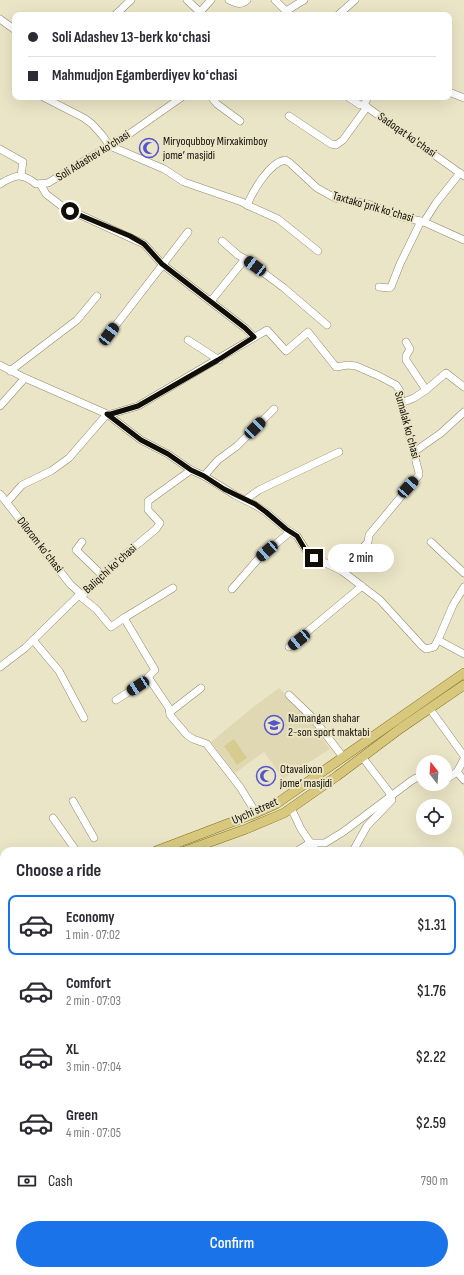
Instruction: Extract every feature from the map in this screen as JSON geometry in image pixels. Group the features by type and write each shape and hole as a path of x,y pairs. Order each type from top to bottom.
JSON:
{"main road":[{"name":"Uychi street","path":"167,847 276,804 464,673"},
{"name":"Uychi street","path":"204,847 284,813 363,758 401,728 464,685"}],"street":[{"path":"118,12 131,0"},
{"path":"187,0 200,12"},
{"path":"203,12 211,0"},
{"path":"229,0 239,4 244,3 247,0"},
{"path":"276,0 287,12"},
{"path":"289,12 304,0"},
{"path":"342,12 356,0"},
{"path":"0,19 12,28"},
{"path":"452,93 464,98"},
{"path":"49,100 84,118 102,135 110,146 164,169 184,182 242,202 278,219 318,251"},
{"name":"Soli Adashev ko'chasi","path":"21,176 27,177 36,184 48,184 132,132 178,100"},
{"path":"214,100 240,121"},
{"name":"Sadoqat koʻchasi","path":"352,100 360,105 365,106 462,174"},
{"path":"289,116 331,144 336,145 343,140 365,106 367,100"},
{"path":"0,149 22,162 21,176 8,179 0,184"},
{"name":"Taxtakoʻprik koʻchasi","path":"247,205 268,172 280,161 285,160 317,188 335,198 368,204 400,216 422,221 464,240"},
{"path":"379,288 391,287 400,264 422,221 462,174"},
{"path":"40,185 46,194 63,207 144,244 162,264 211,301 254,337"},
{"path":"109,334 188,232"},
{"path":"222,241 238,255 284,288 327,325"},
{"path":"211,301 245,259"},
{"path":"10,371 77,320 97,296"},
{"name":"Sumalak koʻchasi","path":"107,414 138,406 268,330 286,351 308,332 336,366 356,366 393,382 400,391 401,403 419,475 368,535 368,542 342,571"},
{"path":"188,340 218,360"},
{"path":"406,342 410,349 406,356 406,360 426,390"},
{"path":"0,365 25,378 107,414 141,440 168,454 191,470 266,512 297,536 309,555 342,571 380,600 426,649 434,647 453,605 464,587"},
{"path":"401,403 414,398 446,373 464,388"},
{"path":"0,406 25,378"},
{"path":"204,476 218,460 237,446 274,409"},
{"path":"414,452 441,433 464,412"},
{"path":"7,502 22,485 55,469 69,458 107,414"},
{"path":"245,500 259,490 339,452"},
{"name":"Baliqchi koʻchasi","path":"0,667 19,653 78,596 83,595 109,568 156,529 160,522 148,510 148,501 191,470"},
{"name":"Dilorom koʻchasi","path":"0,494 70,584 80,593 86,602 96,609 111,627 124,618"},
{"path":"232,589 259,558 290,532"},
{"path":"82,542 76,550 102,576"},
{"path":"432,542 464,573"},
{"path":"290,647 362,586"},
{"path":"116,700 148,679 148,677 155,670 124,618 173,588"},
{"path":"33,640 59,671 84,718"},
{"path":"438,640 464,654"},
{"path":"148,679 170,712 170,715 187,735 209,746 240,787 256,813"},
{"path":"170,712 201,688"},
{"path":"289,695 313,718 343,757"},
{"path":"430,709 464,758 457,772 452,775"},
{"path":"356,847 367,826 391,803 392,800 392,796 363,758"},
{"path":"457,772 464,780"},
{"path":"304,847 310,843 326,843 416,778"},
{"path":"73,801 94,838"},
{"path":"291,808 301,829 313,847"},
{"path":"53,818 74,847"}],"shaded area":[{"name":"Namangan shahar 2-son sport maktabi","path":"279,688 306,713 325,737 323,739 330,749 283,779 264,752 235,773 211,742"},
{"path":"234,739 247,758 237,765 224,746"}],"place":[{"name":"Miryoqubboy Mirxakimboy jome’ masjidi","path":"149,148"},
{"name":"Namangan shahar 2-son sport maktabi","path":"274,725"},
{"name":"Otavalixon jome’ masjidi","path":"266,776"}],"route":[{"path":"70,211 130,236 144,244 162,264 211,301 254,337 218,360 138,406 107,414 141,440 168,454 191,470 204,476 224,489 255,504 297,536 309,555 314,558"}]}
